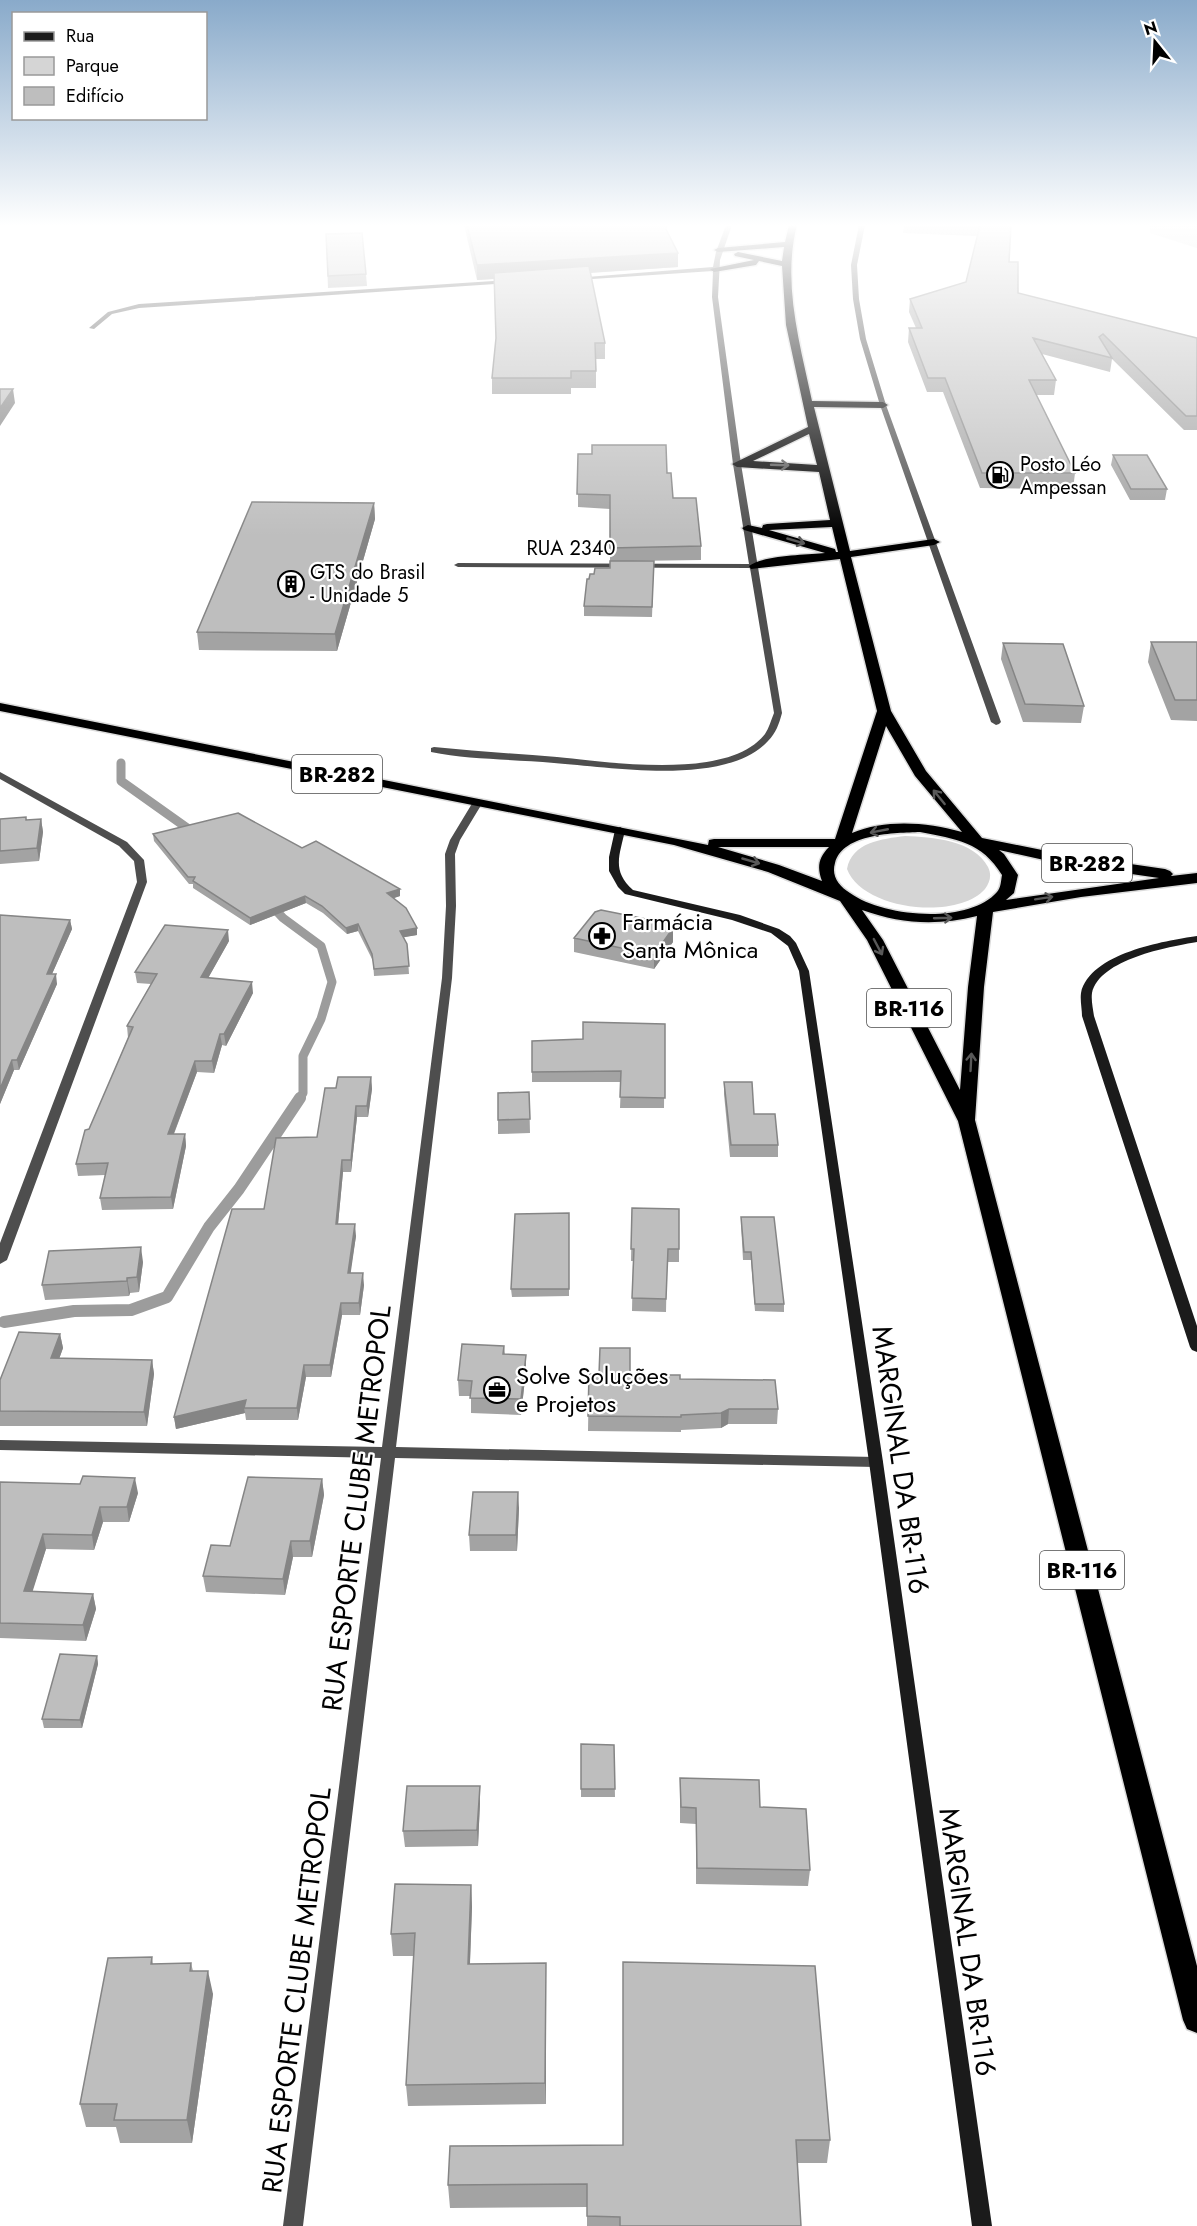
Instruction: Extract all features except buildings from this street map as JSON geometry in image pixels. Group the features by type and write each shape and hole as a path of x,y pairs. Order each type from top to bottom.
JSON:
{"highway":[{"path":"791,329 807,404 884,711 920,772 977,842 999,857 1010,875 1005,893 987,908"},
{"path":"807,404 883,405"},
{"path":"737,464 794,439 813,428"},
{"path":"737,464 823,469"},
{"path":"747,528 837,522"},
{"path":"747,528 844,555"},
{"path":"755,566 785,560 844,555 934,542"},
{"name":"BR-282","path":"0,707 674,841 764,865 876,912 915,919 954,918 987,908 1197,878"},
{"name":"BR-116","path":"884,711 841,843 829,856 825,870 831,885 846,898 875,940 967,1121 1197,2020"},
{"name":"BR-282","path":"674,841 774,844 841,843 862,834 890,829 920,828 1084,863 1197,878"},
{"name":"BR-116","path":"967,1121 973,1006 978,955 987,908"}],"street":[{"path":"434,750 651,768 699,766 735,758 759,746 773,732 778,713 737,464 718,329"},
{"path":"862,329 883,405 934,542 996,722"},
{"name":"RUA 2340","path":"458,564 755,566"},
{"path":"0,775 123,844 139,860 142,882 0,1260"},
{"name":"RUA ESPORTE CLUBE METROPOL","path":"293,2226 447,978 451,906 450,854 455,840 478,802"},
{"name":"MARGINAL DA BR-116","path":"620,830 612,868 617,882 629,892 764,926 785,936 796,950 804,971 876,1462 982,2226"},
{"path":"1197,939 1129,956 1101,971 1087,992 1088,1016 1197,1347"},
{"path":"0,1445 876,1462"}],"green space":[{"path":"905,836 939,839 973,851 988,867 990,878 987,886 972,899 933,908 890,902 871,894 856,883 847,869 850,860 861,847"}],"waterway":[{"path":"121,763 121,781 197,835"},
{"path":"269,903 283,918 321,946 332,982 321,1019 303,1056 303,1093 299,1099"},
{"path":"4,1322 74,1311 131,1310 167,1297 209,1227 239,1189 300,1098"}],"place":[{"name":"Posto Léo Ampessan","path":"1000,475"},
{"name":"GTS do Brasil - Unidade 5","path":"291,584"},
{"name":"Farmácia Santa Mônica","path":"602,936"},
{"name":"Solve Soluções e Projetos","path":"497,1390"}]}
